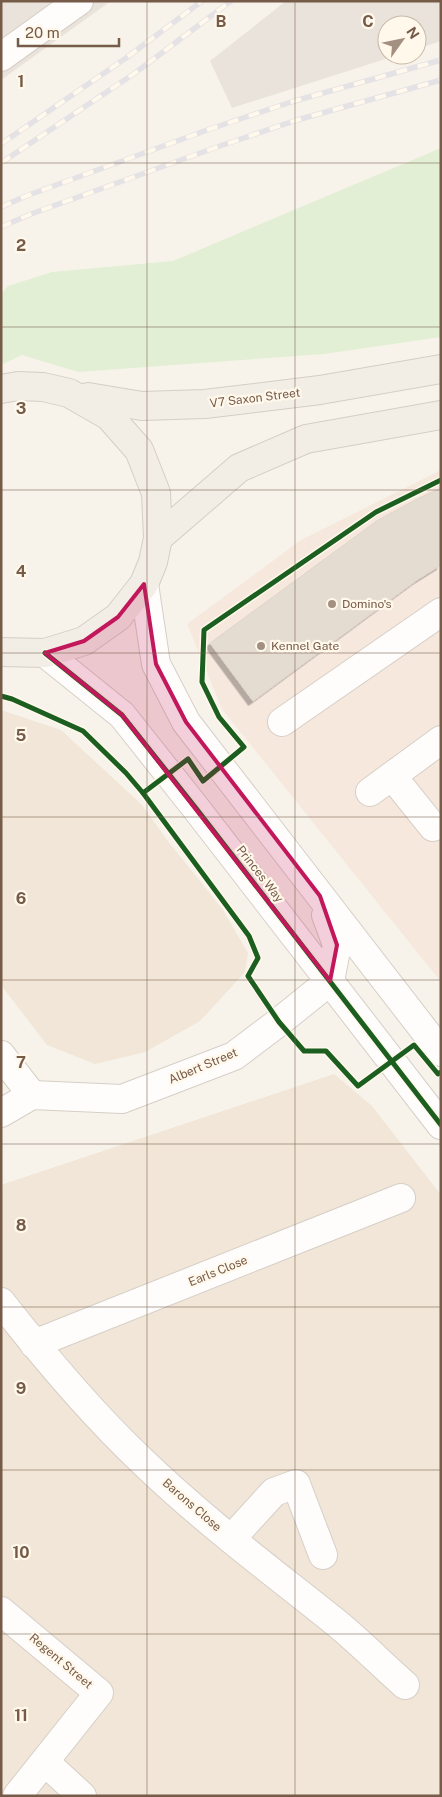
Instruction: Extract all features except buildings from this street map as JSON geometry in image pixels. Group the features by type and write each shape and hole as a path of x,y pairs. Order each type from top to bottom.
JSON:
{"main road":[{"name":"V7 Saxon Street","path":"69,393 142,406 205,404 320,390 441,369"},
{"path":"1,389 18,386 43,387 69,393 109,416 139,450 156,493 158,538 153,562 144,584 118,617 105,627 84,641 44,653 1,652"},
{"path":"158,538 239,468 306,439 441,415"}],"street":[{"path":"1,57 79,1"},
{"path":"144,584 156,664 186,722 441,1052"},
{"path":"282,722 441,612"},
{"name":"Princes Way","path":"44,653 122,715 441,1125"},
{"path":"370,792 441,740"},
{"path":"392,776 433,827"},
{"path":"320,896 337,945 330,980"},
{"name":"Albert Street","path":"32,1094 122,1099 234,1056 330,980"},
{"path":"1,1055 32,1094 1,1112"},
{"name":"Earls Close","path":"34,1344 401,1198"},
{"name":"Barons Close","path":"1,1302 88,1407 142,1462 230,1539 336,1623 404,1685"},
{"path":"230,1539 274,1492 296,1484 323,1555"},
{"name":"Regent Street","path":"1,1611 100,1693 45,1762"},
{"path":"18,1796 45,1762 82,1796"}],"highlighted area":[{"path":"144,584 156,664 186,722 320,896 337,945 330,981 122,715 45,653 84,641 118,617"}],"shaded area":[{"path":"1,1 111,1 1,80"},
{"path":"286,1 441,1 441,41 427,46 427,15 377,15 377,62 232,108 210,61"},
{"path":"441,470 441,982 222,709 187,624 301,540"},
{"path":"1,710 61,730 142,805 167,840 223,910 248,953 245,972 200,1021 145,1052 95,1064 47,1045 1,985"},
{"path":"334,1074 372,1106 441,1195 441,1796 1,1796 1,1185"}],"green space":[{"path":"441,148 441,337 324,354 78,372 22,355 1,365 1,294 8,286 52,272 173,261"}],"railway":[{"path":"1,144 126,58 202,1"},
{"path":"1,163 135,73 231,1"},
{"path":"1,207 26,196 210,129 291,102 441,60"},
{"path":"1,227 31,214 297,120 441,80"}],"cycle path":[{"path":"143,793 188,759 203,781 244,747 219,717 202,682 204,630 376,512 441,480"},
{"path":"45,653 122,715 441,1125"},
{"path":"1,696 12,699 83,731 126,773 143,793 249,936 258,958 248,976 279,1022 304,1051 326,1051 358,1086 414,1045 438,1074 441,1072"}],"place":[{"name":"Domino's","path":"332,604"},
{"name":"Kennel Gate","path":"261,646"}]}
